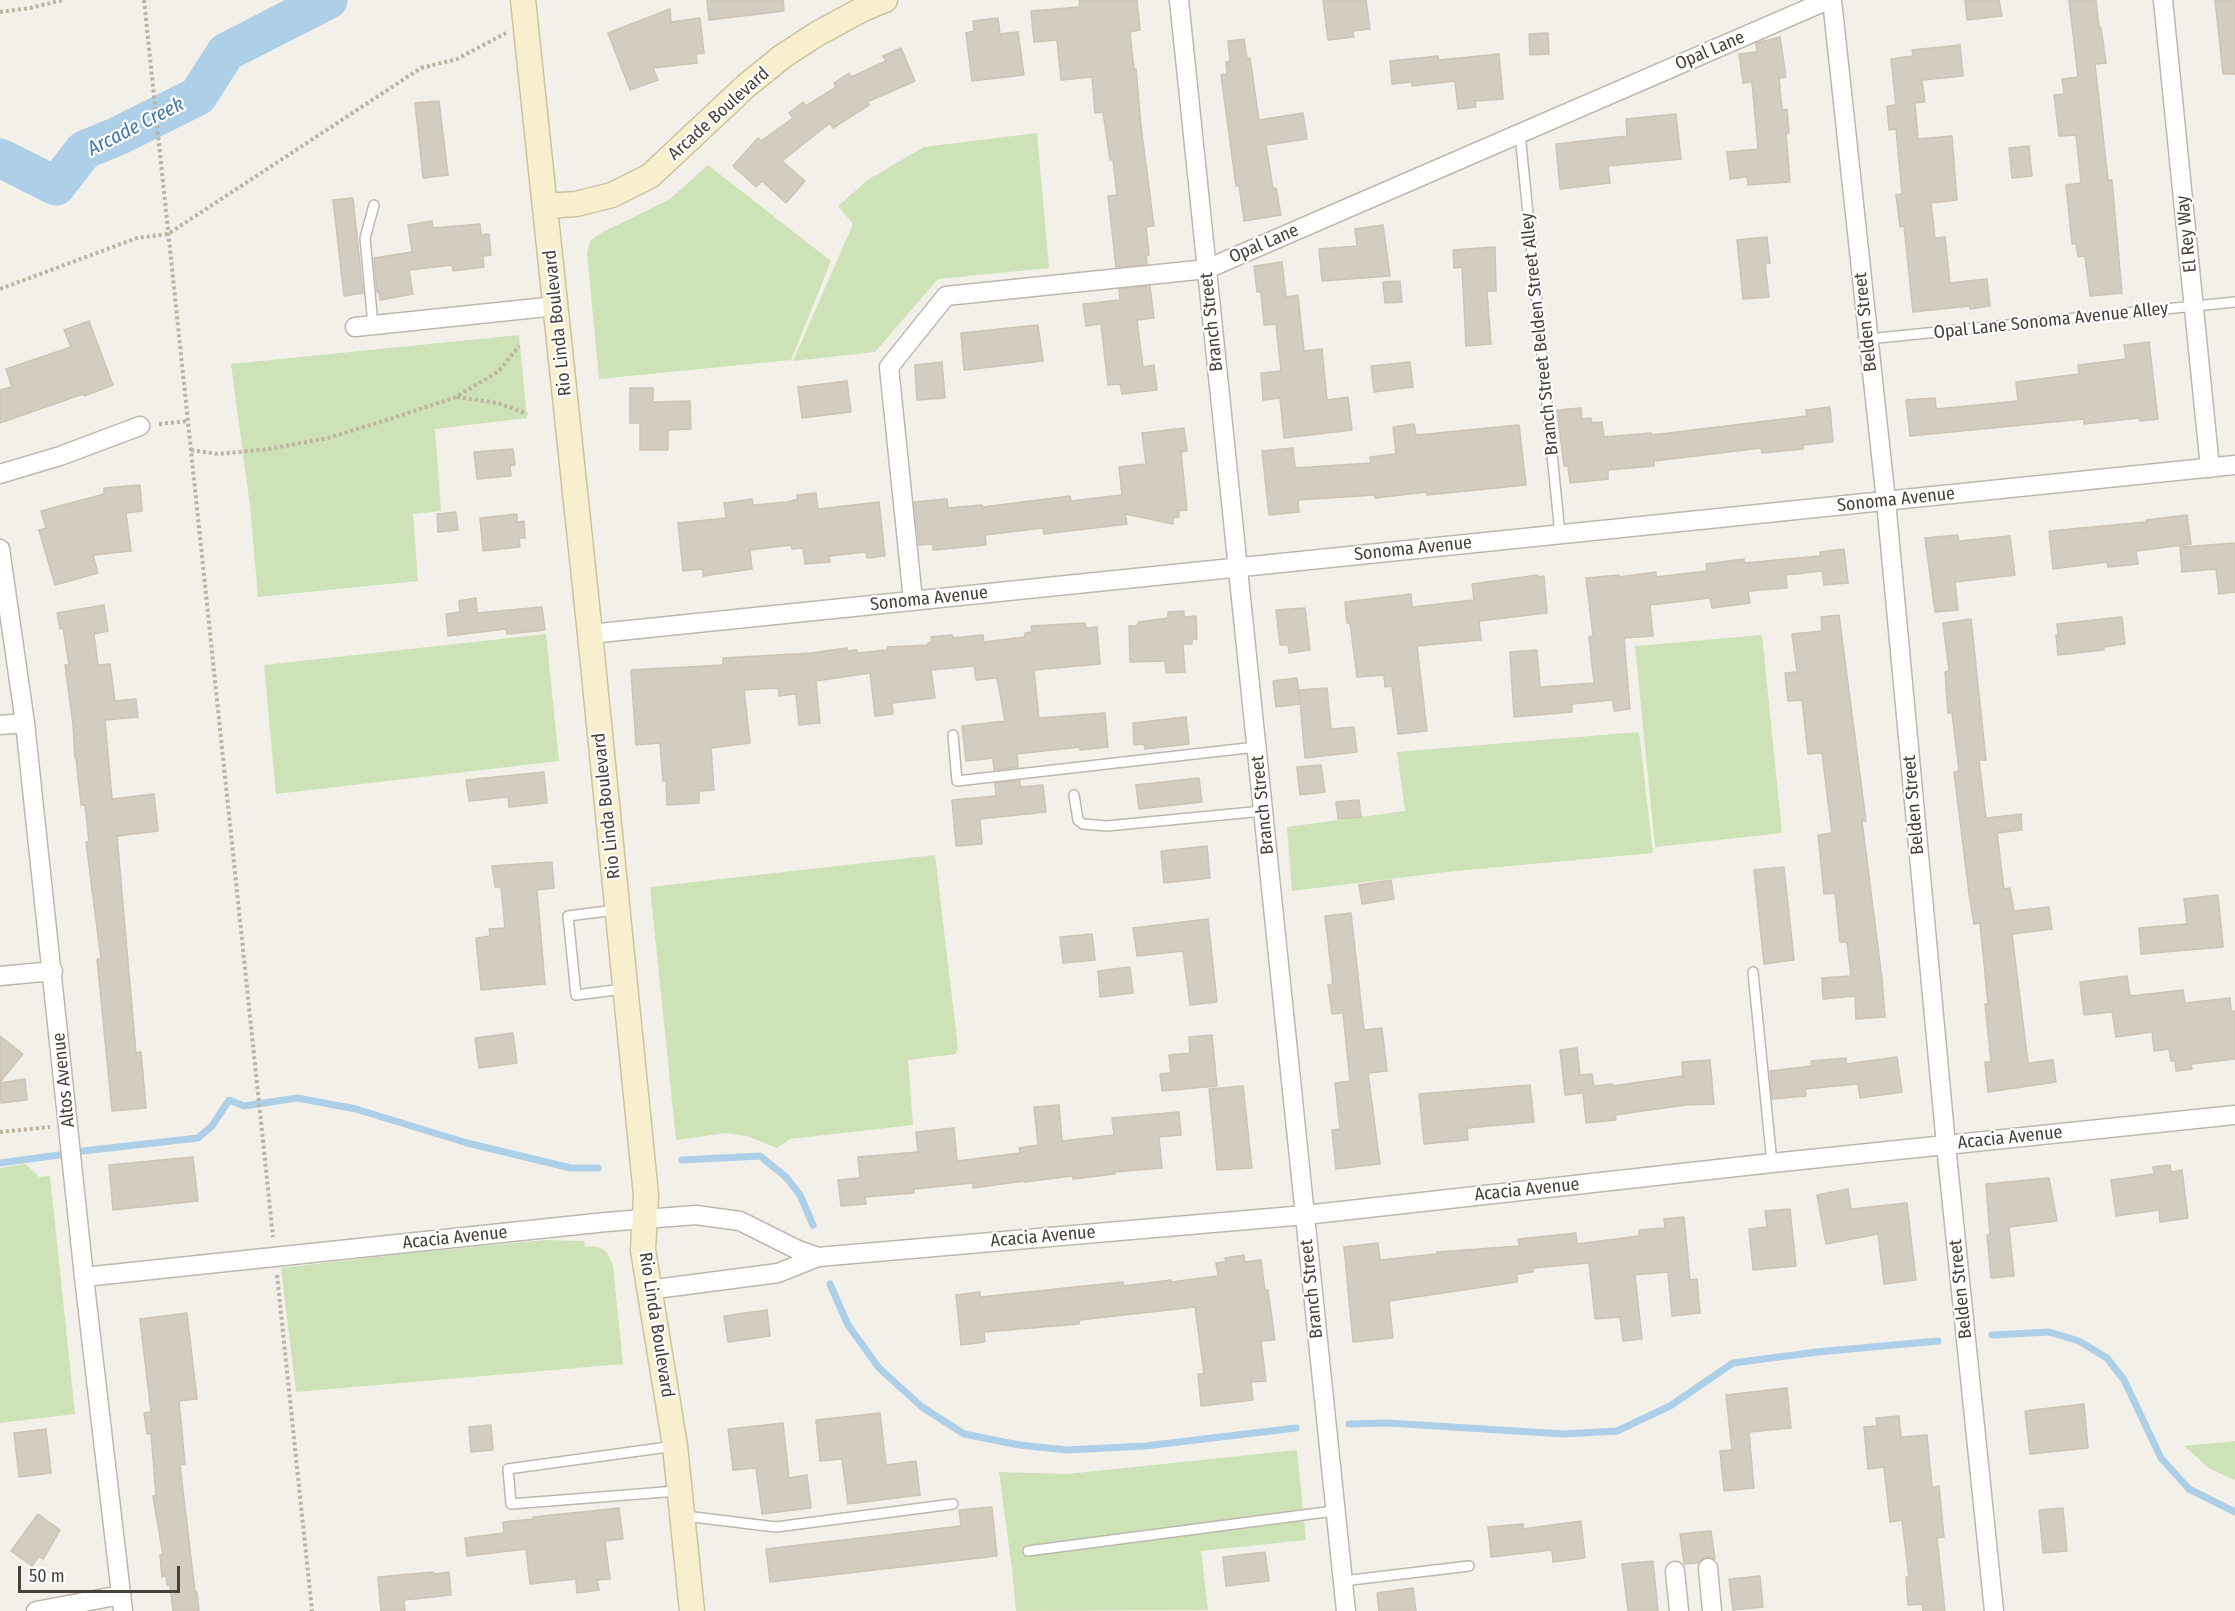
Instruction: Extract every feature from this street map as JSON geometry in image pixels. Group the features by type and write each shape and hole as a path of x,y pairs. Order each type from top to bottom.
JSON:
{"main road":[{"name":"Arcade Boulevard","path":"546,206 576,204 612,195 650,176 746,86 783,56 817,34 885,0"},
{"name":"Rio Linda Boulevard","path":"524,11 546,206 646,1196 643,1250 675,1446 692,1611"}],"street":[{"name":"Branch Street","path":"1179,0 1346,1611"},
{"name":"Opal Lane","path":"913,600 889,367 946,296 1207,269 1830,0"},
{"name":"Belden Street","path":"1830,0 1886,501 1946,1145 1994,1611"},
{"name":"El Rey Way","path":"2163,0 2210,468"},
{"path":"364,326 556,306"},
{"path":"0,474 60,456 140,426"},
{"name":"Sonoma Avenue","path":"590,634 2235,465"},
{"name":"Altos Avenue","path":"0,549 26,723 84,1277 122,1603"},
{"path":"0,725 26,723"},
{"path":"0,976 53,971"},
{"name":"Acacia Avenue","path":"648,1290 778,1273 818,1257 1305,1215 2235,1115"},
{"name":"Acacia Avenue","path":"84,1277 696,1215 740,1221 798,1250 818,1257"},
{"path":"1675,1571 1678,1607 1711,1606 1708,1568"},
{"path":"36,1611 122,1603"}],"lane":[{"name":"Branch Street Belden Street Alley","path":"1520,134 1560,534"},
{"path":"364,326 365,238 374,206"},
{"name":"Opal Lane Sonoma Avenue Alley","path":"1868,339 2235,302"},
{"path":"953,735 957,781 1256,747"},
{"path":"1074,795 1078,820 1083,824 1107,826 1263,811"},
{"path":"618,910 568,915 569,927 576,995 626,989"},
{"path":"1753,972 1772,1163"},
{"path":"675,1446 508,1469 511,1504 680,1491"},
{"path":"682,1515 776,1527 953,1504"},
{"path":"1028,1551 1334,1511"},
{"path":"1343,1581 1469,1566"}],"path":[{"path":"0,12 63,0"},
{"path":"144,0 272,1230"},
{"path":"0,289 137,238 168,234 421,68 457,59 524,11"},
{"path":"191,450 218,454 269,449 328,438 456,397 499,371 519,346"},
{"path":"456,397 498,403 527,414"},
{"path":"140,426 188,420"},
{"path":"0,1132 69,1126"},
{"path":"277,1272 312,1611"}],"green space":[{"path":"1037,133 1049,268 938,279 875,352 793,361 853,224 838,206 869,179 924,147"},
{"path":"708,165 831,261 791,360 599,379 587,253 590,241 601,233 670,199"},
{"path":"519,335 527,418 435,429 441,511 413,514 418,581 258,597 250,506 231,364"},
{"path":"546,634 559,761 276,794 264,665"},
{"path":"1762,635 1782,833 1655,847 1635,646"},
{"path":"1639,732 1653,853 1455,871 1292,891 1287,827 1405,811 1397,752"},
{"path":"935,855 958,1048 956,1054 908,1060 913,1125 790,1139 777,1148 747,1136 726,1133 676,1140 650,887"},
{"path":"26,1164 39,1177 50,1176 75,1414 0,1423 0,1168"},
{"path":"546,1240 584,1241 585,1247 594,1246 603,1249 608,1254 613,1266 623,1364 296,1392 281,1268"},
{"path":"2235,1441 2235,1480 2210,1469 2184,1446"},
{"path":"1297,1450 1306,1540 1201,1551 1208,1610 1016,1611 999,1472 1067,1474"}],"building":[{"path":"707,0 783,0 784,11 709,20"},
{"path":"1079,0 1137,0 1140,30 1130,32 1154,226 1146,227 1149,255 1146,256 1147,264 1116,267 1108,196 1117,195 1113,159 1110,160 1103,112 1095,113 1092,77 1061,80 1057,40 1034,42 1031,11 1080,7"},
{"path":"1323,0 1366,0 1370,29 1353,31 1354,37 1328,40"},
{"path":"1965,0 1999,0 2002,16 1967,20"},
{"path":"2069,0 2096,0 2106,63 2095,64 2108,180 2112,180 2122,293 2090,296 2085,256 2078,257 2076,244 2072,244 2066,185 2081,183 2076,135 2059,136 2054,95 2064,94 2062,79 2078,77"},
{"path":"2215,0 2235,0 2235,74 2223,74"},
{"path":"670,9 671,22 700,18 704,53 696,54 697,63 653,68 658,80 630,90 608,33"},
{"path":"998,18 1000,34 1018,32 1024,75 972,81 966,33 974,31 973,21"},
{"path":"1548,33 1549,54 1530,55 1529,34"},
{"path":"1780,37 1786,77 1779,78 1782,110 1787,109 1789,133 1786,133 1790,182 1748,185 1747,177 1730,179 1727,152 1758,149 1752,82 1743,83 1739,54 1757,52 1756,43"},
{"path":"1244,39 1247,59 1250,58 1259,120 1303,113 1307,139 1266,145 1273,189 1276,188 1281,215 1244,221 1239,185 1236,186 1221,75 1227,74 1226,62 1230,61 1228,41"},
{"path":"1960,45 1963,76 1922,80 1925,102 1915,103 1918,139 1952,136 1957,200 1931,203 1935,238 1945,237 1950,283 1987,279 1990,306 1913,312 1904,226 1900,227 1896,195 1902,194 1896,129 1889,130 1887,106 1896,105 1891,59 1913,56 1912,50"},
{"path":"901,48 915,81 867,102 869,105 833,128 830,123 782,161 805,181 786,203 762,181 756,187 733,166 758,138 761,141 793,118 789,113 803,102 806,106 836,87 834,83 849,73 851,77 886,61 883,56"},
{"path":"1499,54 1503,99 1475,101 1476,107 1458,109 1455,81 1412,86 1412,82 1392,84 1390,61 1438,56 1439,60"},
{"path":"439,101 448,175 423,178 415,103"},
{"path":"1676,114 1681,159 1608,166 1610,183 1560,189 1556,144 1627,136 1626,119"},
{"path":"2029,146 2032,176 2012,178 2009,148"},
{"path":"353,198 363,293 344,296 333,200"},
{"path":"432,221 433,228 480,224 481,235 489,234 491,255 483,256 484,267 453,271 452,265 409,270 413,294 380,300 379,292 377,292 374,258 412,252 408,225"},
{"path":"1383,225 1390,276 1322,281 1319,249 1357,246 1355,229"},
{"path":"1767,237 1770,263 1765,264 1769,297 1743,299 1737,240"},
{"path":"1495,247 1496,291 1487,291 1491,344 1466,346 1462,267 1454,268 1453,250"},
{"path":"1282,262 1286,297 1298,295 1304,351 1322,349 1327,400 1348,397 1352,430 1284,438 1280,398 1263,400 1261,373 1281,371 1276,324 1264,325 1261,292 1257,292 1254,266"},
{"path":"1400,281 1402,302 1385,303 1383,282"},
{"path":"1150,286 1154,318 1137,320 1143,367 1154,365 1157,390 1122,394 1120,384 1108,385 1101,324 1086,326 1083,304 1120,300 1119,289"},
{"path":"89,321 113,385 0,423 0,390 12,387 6,369 71,347 64,330"},
{"path":"1038,325 1043,361 964,370 961,333"},
{"path":"2149,342 2158,419 2140,421 2139,418 2084,424 2084,419 1910,436 1906,400 1935,398 1936,409 2018,401 2016,382 2079,374 2078,365 2126,359 2124,345"},
{"path":"942,362 945,398 917,400 915,365"},
{"path":"1410,362 1413,387 1374,392 1371,366"},
{"path":"847,381 851,412 802,418 798,387"},
{"path":"630,388 653,388 653,402 690,401 691,429 668,430 668,450 640,450 640,423 630,423"},
{"path":"1830,407 1833,442 1803,445 1803,449 1762,453 1761,448 1654,461 1654,466 1608,470 1608,479 1570,483 1568,466 1564,466 1557,410 1581,408 1582,419 1591,418 1592,423 1602,422 1604,437 1651,433 1652,435 1807,416 1806,410"},
{"path":"1414,424 1416,435 1519,425 1526,485 1427,495 1427,492 1375,498 1374,495 1298,500 1299,512 1269,515 1262,451 1293,448 1295,468 1371,463 1370,457 1396,454 1393,427"},
{"path":"1184,428 1187,451 1181,452 1187,510 1179,511 1179,517 1173,518 1173,524 1125,514 1127,524 1044,534 1043,528 985,535 986,545 933,550 933,544 919,545 914,502 947,499 948,508 982,505 983,507 1070,496 1071,501 1122,495 1119,467 1146,464 1142,433"},
{"path":"513,449 515,465 510,466 511,476 477,479 474,452"},
{"path":"140,485 142,511 126,513 131,551 93,555 98,573 55,585 39,530 46,528 41,511 104,494 104,488"},
{"path":"816,493 818,509 879,502 885,556 867,558 866,552 829,556 830,562 805,564 803,548 792,549 791,545 750,550 752,569 703,576 703,569 683,571 678,523 726,518 724,503 752,499 753,505 787,502 798,499 797,495"},
{"path":"456,512 458,530 438,532 437,514"},
{"path":"517,514 517,522 524,521 525,538 519,538 520,547 483,551 480,518"},
{"path":"2187,515 2191,544 2136,551 2138,564 2108,567 2107,562 2053,569 2049,531 2146,522 2146,520"},
{"path":"1958,535 1959,541 2010,536 2015,575 1955,582 1958,610 1935,612 1925,538"},
{"path":"2235,543 2235,592 2219,594 2216,569 2182,572 2180,547"},
{"path":"1844,549 1848,583 1824,585 1822,571 1786,575 1787,588 1748,591 1750,603 1712,608 1710,598 1650,605 1653,636 1624,638 1630,709 1614,711 1613,700 1572,704 1572,712 1514,717 1510,652 1537,650 1540,687 1594,683 1589,637 1593,636 1586,578 1619,575 1619,577 1656,572 1656,577 1707,571 1706,564 1744,559 1744,563 1820,556 1820,552"},
{"path":"1538,575 1538,577 1544,576 1547,613 1479,621 1481,640 1417,646 1427,731 1398,734 1392,686 1385,687 1384,675 1357,677 1345,602 1411,594 1412,607 1474,600 1472,584"},
{"path":"476,598 477,613 542,607 545,630 507,634 506,629 448,636 446,614 460,612 459,601"},
{"path":"104,605 108,631 94,634 98,665 110,664 115,701 136,699 138,717 105,720 112,799 154,794 158,831 117,836 136,1053 141,1052 146,1108 112,1111 97,959 101,959 86,842 89,841 85,805 81,805 75,758 65,665 69,665 63,628 60,629 57,613"},
{"path":"1305,608 1310,650 1289,653 1288,645 1280,645 1276,610"},
{"path":"1184,611 1184,617 1196,616 1197,639 1192,639 1192,644 1183,644 1185,672 1166,673 1165,661 1130,662 1129,626 1137,626 1139,622 1168,618 1168,612"},
{"path":"1839,615 1866,821 1862,821 1885,1017 1856,1019 1855,996 1823,999 1822,978 1851,976 1847,942 1840,942 1835,893 1824,894 1818,835 1832,833 1822,753 1808,754 1802,700 1788,701 1785,673 1797,672 1792,634 1822,631 1821,617"},
{"path":"2122,617 2125,644 2103,647 2104,650 2058,655 2057,624"},
{"path":"1971,619 1986,760 1979,760 1986,818 2021,814 2022,830 1997,833 2004,889 2010,888 2014,911 2049,907 2052,929 2012,934 2028,1063 2053,1060 2056,1082 1988,1092 1985,1062 1991,1062 1985,1004 1988,1004 1980,923 1974,924 1954,772 1959,771 1952,713 1948,713 1945,672 1949,671 1943,623"},
{"path":"1085,623 1086,628 1097,627 1100,664 1034,670 1039,718 1105,713 1108,747 1080,750 1080,747 1017,754 1018,767 994,770 993,758 966,761 962,726 1005,721 997,678 976,680 974,666 931,670 935,698 892,703 893,714 875,716 870,673 816,681 820,723 799,725 796,694 779,696 778,688 744,690 750,743 711,748 714,790 699,791 699,803 667,805 660,743 636,745 631,670 723,665 723,658 811,653 847,648 847,651 857,650 857,653 887,650 888,647 928,645 932,642 931,637 952,635 953,638 983,635 984,642 1025,637 1025,633 1032,632 1031,626"},
{"path":"1297,678 1300,704 1276,707 1273,681"},
{"path":"1327,688 1331,729 1354,727 1357,752 1305,758 1299,690"},
{"path":"1186,717 1189,744 1145,749 1144,744 1134,745 1133,723"},
{"path":"1321,765 1325,792 1300,795 1297,767"},
{"path":"544,772 547,803 509,807 508,797 469,801 466,780"},
{"path":"1199,778 1202,802 1139,809 1136,785"},
{"path":"1020,781 1020,787 1043,785 1046,812 980,819 982,844 956,846 952,800 996,796 995,783"},
{"path":"1359,800 1361,817 1338,819 1336,802"},
{"path":"1207,846 1210,878 1164,883 1161,851"},
{"path":"552,862 554,888 537,890 545,984 481,990 476,938 490,936 489,929 505,928 501,887 495,887 492,866"},
{"path":"1784,867 1794,960 1764,964 1754,870"},
{"path":"1391,880 1394,899 1362,904 1359,885"},
{"path":"2218,895 2223,947 2141,954 2139,928 2187,924 2184,899"},
{"path":"1351,913 1364,1030 1382,1028 1387,1071 1368,1073 1380,1164 1336,1169 1332,1130 1340,1129 1335,1083 1350,1081 1343,1013 1332,1014 1328,985 1333,984 1325,916"},
{"path":"1208,919 1217,1002 1190,1005 1183,951 1137,956 1133,928"},
{"path":"1092,934 1095,960 1063,963 1060,937"},
{"path":"1130,967 1133,993 1100,997 1098,971"},
{"path":"2127,976 2130,996 2183,990 2185,1003 2230,998 2231,1011 2235,1011 2235,1059 2191,1064 2192,1069 2176,1071 2175,1061 2171,1061 2169,1049 2154,1051 2152,1032 2116,1037 2112,1012 2084,1015 2080,982"},
{"path":"513,1033 517,1063 479,1068 475,1038"},
{"path":"1212,1035 1217,1086 1162,1091 1160,1074 1171,1073 1169,1055 1190,1053 1189,1037"},
{"path":"0,1036 23,1054 0,1082"},
{"path":"1577,1048 1580,1075 1592,1074 1594,1086 1612,1084 1612,1086 1683,1076 1682,1062 1710,1060 1714,1104 1685,1105 1615,1115 1616,1120 1586,1123 1583,1093 1565,1095 1560,1050"},
{"path":"1897,1057 1902,1092 1860,1098 1858,1084 1805,1089 1806,1096 1772,1099 1770,1071 1812,1066 1811,1061 1846,1058 1846,1064"},
{"path":"25,1079 27,1100 1,1103 0,1083"},
{"path":"1530,1085 1534,1122 1467,1128 1468,1140 1424,1144 1419,1094"},
{"path":"1243,1086 1252,1168 1217,1170 1209,1089"},
{"path":"1059,1105 1062,1141 1114,1135 1112,1118 1179,1112 1181,1135 1159,1137 1162,1168 973,1188 973,1183 914,1189 914,1193 865,1197 866,1204 841,1206 838,1180 860,1178 858,1157 918,1152 916,1132 954,1128 957,1161 1020,1153 1019,1148 1038,1145 1034,1107"},
{"path":"193,1157 198,1201 113,1210 109,1165"},
{"path":"2170,1165 2171,1172 2182,1170 2188,1218 2160,1222 2159,1210 2116,1216 2111,1180 2154,1174 2153,1167"},
{"path":"2049,1178 2057,1221 2009,1227 2014,1276 1991,1278 1986,1184"},
{"path":"1848,1189 1851,1209 1907,1203 1916,1280 1884,1284 1878,1234 1826,1244 1817,1195"},
{"path":"1790,1209 1796,1266 1753,1270 1749,1229 1767,1227 1765,1211"},
{"path":"1684,1217 1690,1280 1697,1279 1700,1313 1672,1316 1668,1272 1635,1275 1642,1339 1623,1341 1620,1317 1595,1319 1589,1263 1533,1268 1533,1272 1517,1274 1517,1282 1389,1301 1393,1338 1353,1342 1344,1247 1378,1243 1380,1260 1437,1254 1437,1252 1519,1246 1518,1239 1576,1233 1577,1244 1639,1236 1639,1230 1665,1228 1664,1219"},
{"path":"1244,1255 1245,1262 1261,1260 1275,1340 1261,1341 1266,1381 1251,1382 1253,1400 1201,1406 1198,1374 1204,1374 1195,1307 1079,1320 1079,1324 984,1332 985,1342 961,1345 956,1295 980,1292 980,1297 1123,1282 1123,1286 1218,1276 1216,1263 1226,1262 1225,1258"},
{"path":"767,1310 770,1336 728,1342 724,1316"},
{"path":"187,1313 197,1399 179,1401 185,1464 180,1465 199,1611 173,1611 170,1585 167,1585 166,1576 162,1577 160,1555 163,1555 153,1496 156,1496 151,1433 147,1434 144,1413 151,1412 140,1319"},
{"path":"1787,1388 1791,1428 1749,1432 1754,1488 1724,1491 1720,1451 1732,1450 1726,1395"},
{"path":"2084,1404 2088,1448 2030,1454 2025,1411"},
{"path":"880,1413 886,1465 916,1461 920,1495 848,1504 842,1459 820,1461 816,1420"},
{"path":"1899,1416 1901,1437 1927,1435 1932,1487 1939,1486 1944,1537 1937,1538 1945,1611 1923,1611 1922,1604 1908,1605 1906,1577 1909,1577 1902,1520 1890,1522 1884,1467 1868,1469 1864,1427 1877,1426 1876,1418"},
{"path":"783,1423 789,1478 807,1475 811,1508 762,1514 756,1468 733,1470 728,1429"},
{"path":"491,1425 493,1450 471,1452 469,1427"},
{"path":"46,1429 51,1473 19,1477 14,1433"},
{"path":"992,1507 997,1556 770,1582 766,1549 961,1526 959,1510"},
{"path":"619,1508 623,1539 605,1541 610,1579 597,1580 599,1590 577,1593 576,1579 530,1584 526,1549 467,1556 465,1538 504,1533 503,1522"},
{"path":"2063,1508 2067,1551 2043,1553 2039,1510"},
{"path":"38,1514 60,1530 43,1559 39,1556 32,1566 11,1551"},
{"path":"1581,1521 1585,1558 1553,1562 1552,1550 1491,1557 1488,1527 1523,1524 1523,1529"},
{"path":"1711,1531 1715,1559 1706,1557 1698,1563 1684,1564 1680,1534"},
{"path":"1265,1552 1269,1581 1226,1586 1223,1557"},
{"path":"1653,1561 1658,1611 1628,1611 1622,1564"},
{"path":"433,1572 434,1574 449,1572 451,1595 404,1600 405,1611 381,1611 378,1577"},
{"path":"1760,1576 1763,1607 1733,1610 1729,1579"},
{"path":"1413,1588 1416,1611 1379,1611 1377,1593"}],"waterway":[{"name":"Arcade Creek","path":"0,158 56,186 84,150 118,136 198,96 226,52 328,0"},
{"path":"83,1151 198,1138 212,1126 229,1100 244,1106 297,1098 356,1109 467,1143 571,1168 598,1168"},
{"path":"0,1163 59,1155"},
{"path":"682,1160 760,1156 786,1177 800,1195 813,1225"},
{"path":"830,1284 848,1325 879,1368 922,1407 964,1434 1019,1445 1067,1450 1145,1446 1296,1428"},
{"path":"1992,1335 2049,1332 2079,1341 2107,1358 2124,1380 2161,1458 2189,1489 2235,1512"},
{"path":"1349,1424 1388,1423 1564,1434 1617,1431 1670,1406 1733,1363 1817,1352 1938,1341"}]}
